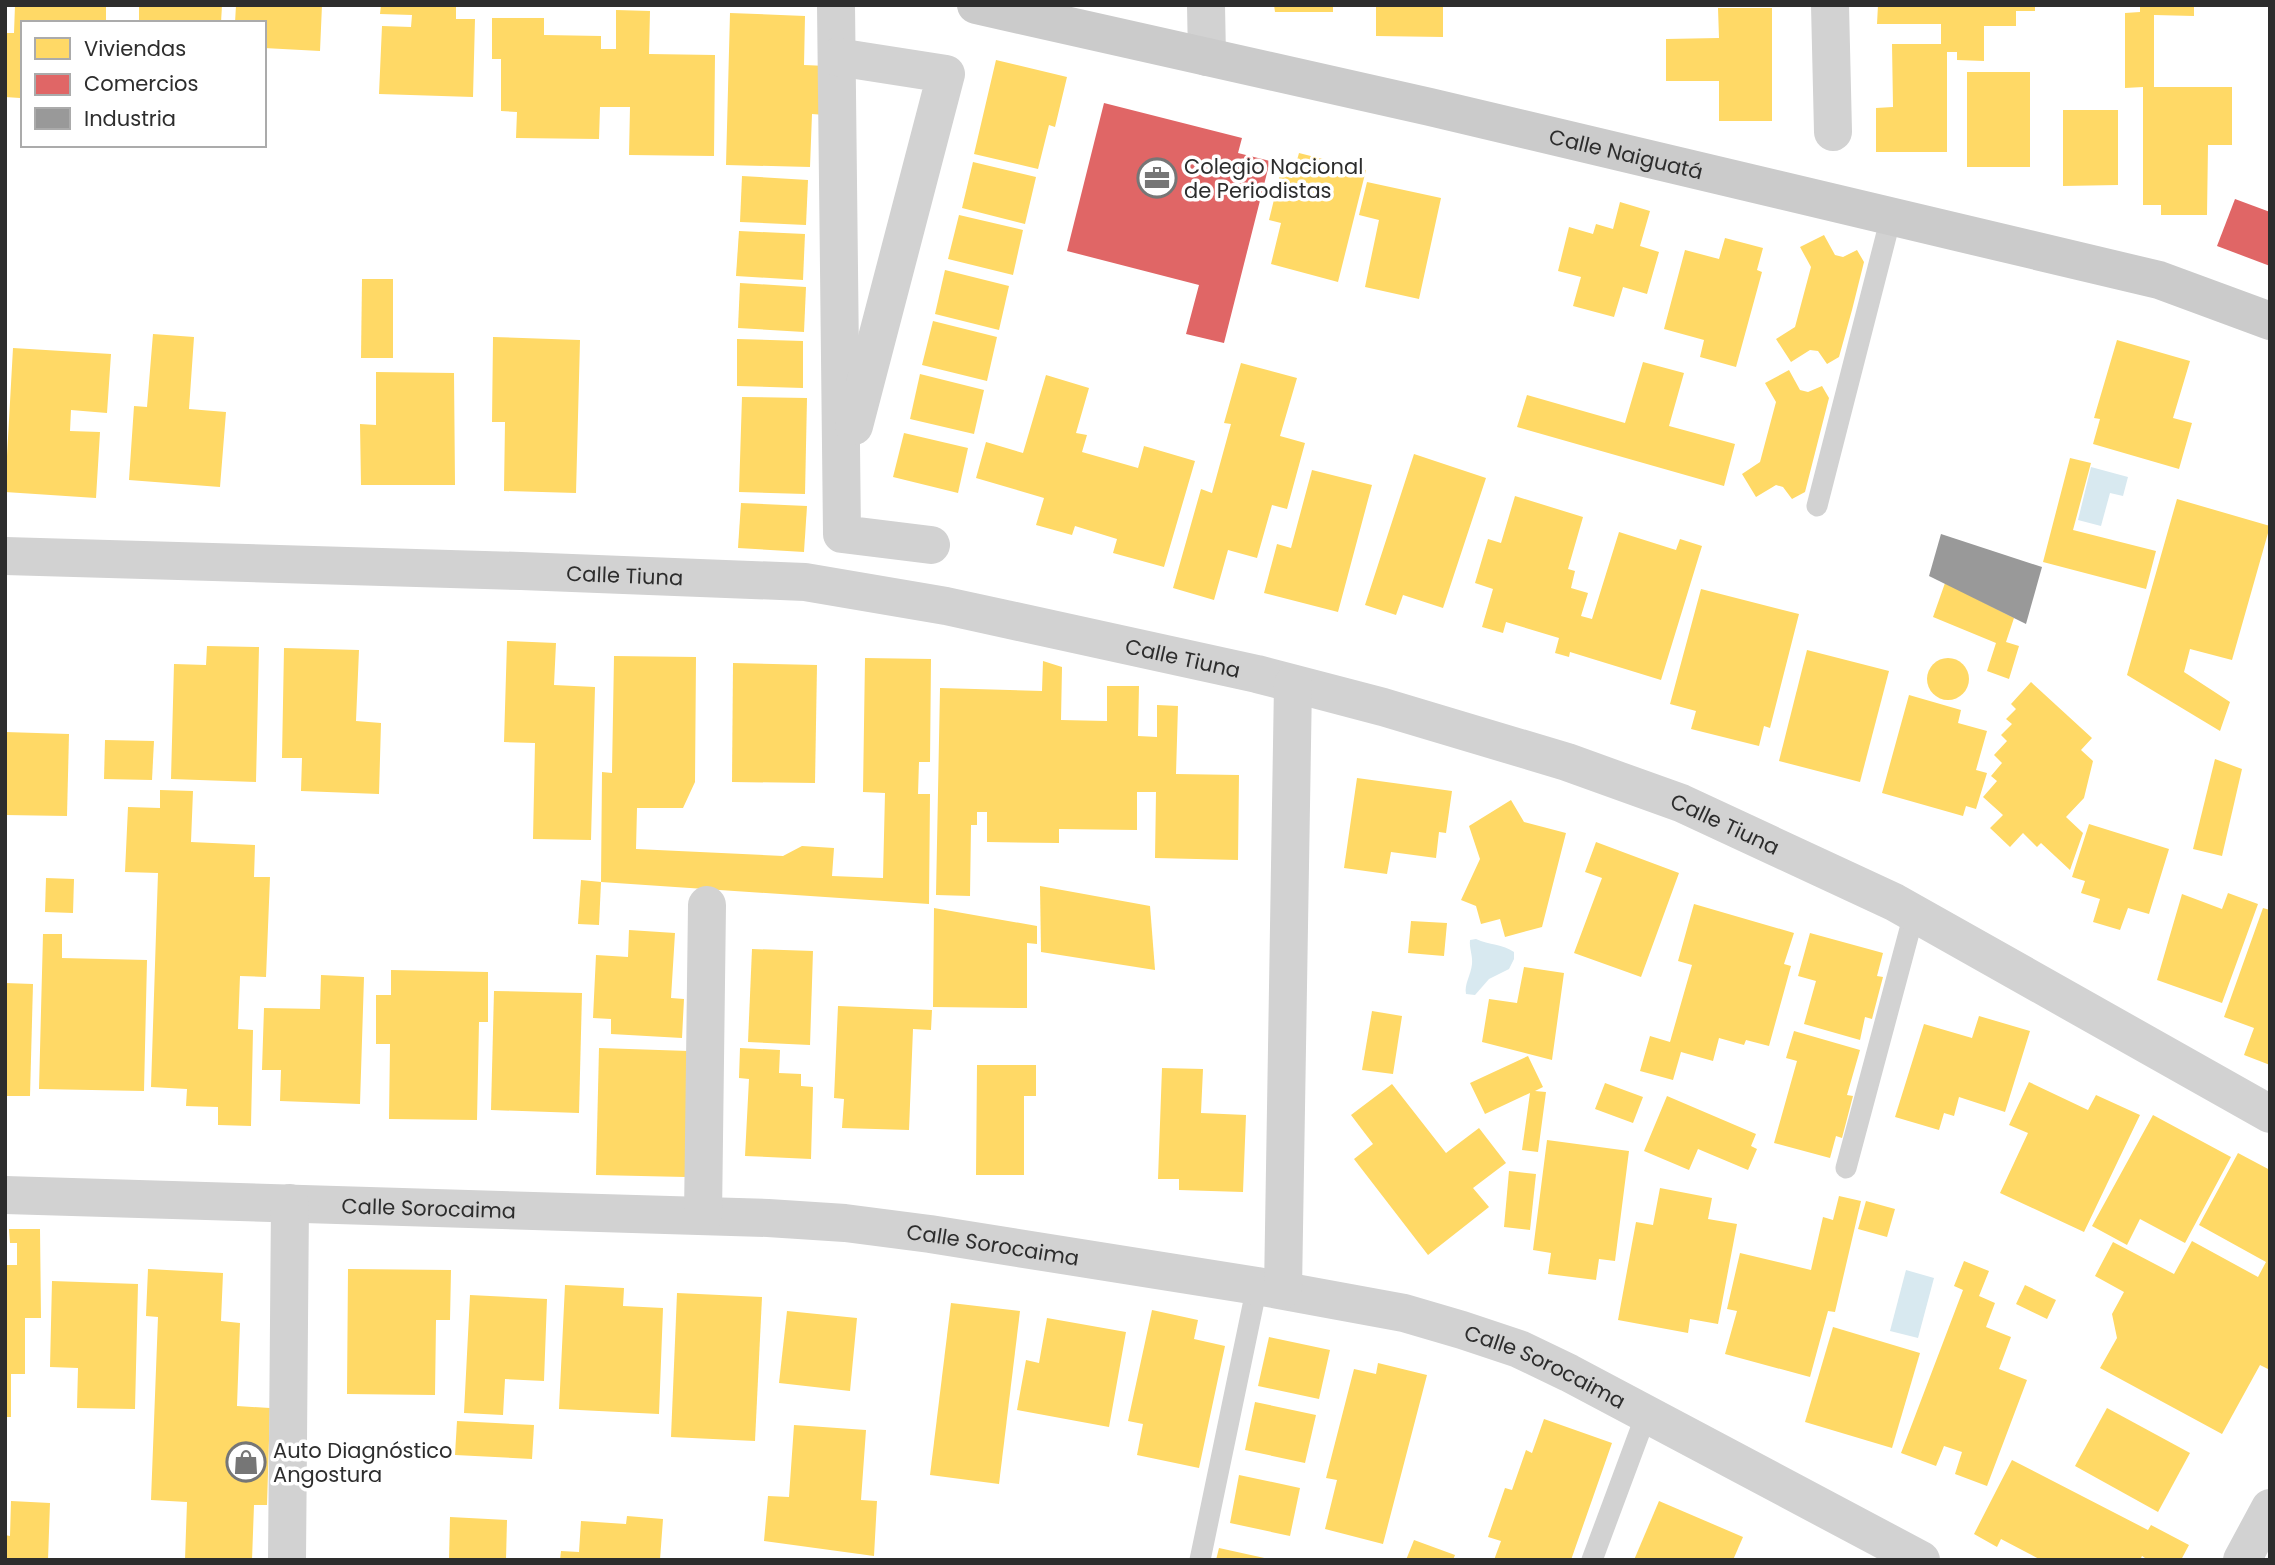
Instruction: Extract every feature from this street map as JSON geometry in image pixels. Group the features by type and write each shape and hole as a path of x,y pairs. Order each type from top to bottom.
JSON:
{"street":[{"path":"836,5 842,534 931,545"},
{"name":"Calle Naiguatá","path":"975,5 1444,110 2160,280 2270,321"},
{"path":"1206,5 1207,57"},
{"path":"1830,5 1833,131"},
{"path":"837,57 946,74 841,476"},
{"name":"Calle Tiuna","path":"5,556 805,582 946,606 1107,640 1293,684 1383,707 1567,762 1681,803 1869,890 2270,1114"},
{"path":"1270,1288 1293,684"},
{"path":"703,1216 707,905"},
{"name":"Calle Sorocaima","path":"5,1195 768,1218 869,1226 1270,1288 1404,1313 1519,1349 1921,1560"},
{"path":"287,1560 290,1203"},
{"path":"2242,1560 2270,1508"}],"lane":[{"path":"1817,506 1891,217"},
{"path":"1846,1168 1914,914"},
{"path":"1200,1560 1270,1288"},
{"path":"1592,1560 1646,1415"}],"shaded area":[{"path":"2091,467 2128,477 2123,496 2110,493 2101,526 2078,520"},
{"path":"1476,939 1510,949 1514,952 1514,959 1509,969 1489,979 1475,995 1466,994 1466,990 1472,964 1470,940"},
{"path":"1906,1270 1934,1278 1918,1338 1890,1331"}],"building: Viviendas":[{"path":"15,5 106,5 106,21 21,21 20,98 5,97 5,33 14,33"},
{"path":"139,5 222,5 221,21 139,21"},
{"path":"236,5 322,5 320,51 266,48 266,21 235,21"},
{"path":"381,5 456,5 456,19 475,19 473,97 379,94 382,26 411,27 412,15 380,14"},
{"path":"1274,5 1333,5 1333,12 1275,12"},
{"path":"1376,5 1443,5 1443,37 1376,36"},
{"path":"1878,5 2035,5 2035,11 2016,11 2016,26 1984,26 1984,61 1957,60 1957,52 1947,52 1947,152 1876,152 1876,108 1893,107 1892,44 1941,44 1941,24 1877,24"},
{"path":"2140,5 2194,5 2194,16 2154,15 2154,87 2232,87 2232,145 2208,145 2207,215 2161,215 2161,205 2143,205 2143,87 2125,88 2125,13 2140,12"},
{"path":"1718,8 1772,8 1772,121 1719,121 1719,81 1666,81 1666,39 1719,38"},
{"path":"616,10 650,11 649,54 715,55 714,156 629,155 630,107 600,107 599,139 516,138 517,112 501,111 501,59 492,59 492,18 544,18 544,35 601,36 601,49 616,49"},
{"path":"730,13 805,16 804,65 827,66 825,115 812,114 810,167 726,165"},
{"path":"996,60 1067,77 1055,127 1049,125 1038,169 974,154"},
{"path":"1967,72 2030,72 2030,167 1967,167"},
{"path":"2063,110 2118,110 2118,185 2063,186"},
{"path":"1299,153 1366,170 1338,282 1271,264 1281,223 1269,220 1280,175 1292,178"},
{"path":"973,162 1036,177 1025,224 962,208"},
{"path":"742,176 808,180 806,225 740,222"},
{"path":"1367,182 1441,198 1419,299 1365,287 1379,220 1359,215"},
{"path":"1620,202 1650,211 1640,246 1659,252 1647,294 1623,287 1614,317 1573,306 1581,277 1558,271 1569,227 1593,234 1596,224 1613,229"},
{"path":"959,215 1023,230 1013,275 948,259"},
{"path":"739,231 805,234 803,280 736,276"},
{"path":"1824,235 1835,255 1843,257 1857,250 1864,262 1852,310 1839,357 1827,364 1818,351 1810,350 1791,362 1776,339 1795,327 1811,267 1800,247"},
{"path":"1725,238 1763,248 1757,270 1762,272 1736,367 1700,357 1704,340 1664,329 1685,250 1719,259"},
{"path":"945,270 1009,286 999,330 935,314"},
{"path":"362,279 393,279 393,358 361,358"},
{"path":"740,283 806,287 804,332 738,328"},
{"path":"933,321 997,337 987,381 922,365"},
{"path":"153,334 194,337 189,409 226,412 220,487 129,480 134,406 147,407"},
{"path":"493,337 580,340 576,493 504,491 505,422 492,422"},
{"path":"737,339 803,341 803,388 737,386"},
{"path":"2117,340 2190,361 2173,418 2192,423 2179,469 2093,444 2100,419 2094,418"},
{"path":"13,348 111,354 107,413 71,410 70,431 100,432 96,498 5,492"},
{"path":"1643,362 1684,373 1669,426 1735,444 1724,486 1517,427 1527,395 1625,423"},
{"path":"1241,363 1297,378 1280,436 1305,443 1287,509 1272,505 1257,558 1228,550 1214,600 1173,588 1201,489 1212,493 1231,424 1224,423"},
{"path":"1789,370 1800,390 1808,392 1822,386 1829,398 1805,492 1792,499 1783,487 1776,485 1756,497 1742,474 1760,462 1776,402 1765,383"},
{"path":"376,372 454,373 455,485 361,485 360,424 376,425"},
{"path":"920,374 984,390 974,434 910,419"},
{"path":"1046,375 1089,388 1076,433 1087,435 1082,452 1138,468 1144,446 1195,461 1164,567 1113,553 1117,539 1075,526 1072,535 1036,525 1044,498 976,478 986,442 1023,453"},
{"path":"742,397 807,398 805,494 739,492"},
{"path":"904,433 968,448 958,493 893,477"},
{"path":"1414,454 1486,478 1443,608 1403,595 1396,615 1365,605"},
{"path":"2070,458 2091,463 2073,530 2156,551 2146,589 2043,562"},
{"path":"1312,470 1372,485 1338,612 1264,593 1277,544 1291,548"},
{"path":"1515,496 1583,517 1568,569 1575,571 1571,588 1588,593 1581,616 1592,619 1619,532 1676,550 1680,539 1702,546 1661,680 1570,652 1569,657 1555,653 1559,638 1506,622 1503,633 1482,627 1493,589 1475,583 1488,539 1501,543"},
{"path":"2177,499 2270,526 2232,660 2190,649 2184,672 2230,702 2220,731 2127,675"},
{"path":"741,503 807,506 804,552 738,548"},
{"path":"1945,583 2014,618 2006,642 2019,646 2009,679 1987,671 1996,643 1933,617"},
{"path":"1701,589 1799,614 1770,728 1764,726 1759,746 1691,729 1696,711 1670,704"},
{"path":"507,641 556,643 554,685 595,687 591,840 533,839 535,743 504,742"},
{"path":"207,646 259,647 256,782 171,779 174,664 206,665"},
{"path":"284,648 359,650 356,721 381,723 379,794 301,791 302,758 282,758"},
{"path":"1807,650 1889,671 1860,782 1779,761"},
{"path":"614,656 696,657 695,782 683,808 637,808 636,849 783,856 802,846 834,848 832,876 883,878 885,793 863,792 865,658 931,659 930,762 919,762 918,794 930,794 929,904 601,882 602,772 612,773"},
{"path":"1948,658 1963,664 1969,679 1963,694 1948,700 1933,694 1927,679 1933,664"},
{"path":"1043,661 1062,667 1061,720 1107,721 1107,686 1139,686 1138,736 1157,737 1157,705 1178,706 1176,774 1239,775 1238,860 1155,858 1156,792 1137,792 1137,830 1059,829 1059,843 987,842 987,812 977,812 977,825 971,825 970,896 936,895 940,688 1042,691"},
{"path":"733,663 817,665 815,783 732,782"},
{"path":"2031,682 2092,738 2081,750 2093,761 2084,798 2066,817 2083,833 2070,870 2041,843 2037,847 2023,833 2010,847 1990,828 2003,815 1983,797 1997,781 1991,776 2002,763 1994,755 2007,741 2001,735 2012,724 2006,719 2016,709 2011,704"},
{"path":"1909,695 1961,710 1958,723 1987,731 1976,770 1987,773 1976,809 1966,806 1963,816 1882,793"},
{"path":"5,732 69,734 67,816 5,815"},
{"path":"105,740 154,741 152,780 104,779"},
{"path":"2215,759 2242,769 2222,856 2193,849"},
{"path":"1357,778 1452,791 1446,833 1439,832 1436,858 1391,852 1387,874 1344,868"},
{"path":"160,790 193,791 191,842 255,845 254,877 270,877 266,977 240,976 238,1029 253,1030 251,1126 218,1125 218,1107 186,1106 187,1089 151,1087 158,873 125,872 128,807 160,808"},
{"path":"1511,800 1524,822 1566,833 1542,927 1505,937 1500,919 1481,924 1476,906 1461,900 1480,859 1469,826"},
{"path":"2089,824 2169,849 2149,914 2128,908 2120,930 2093,922 2100,899 2081,893 2085,881 2072,877"},
{"path":"1596,842 1679,873 1641,977 1574,953 1602,878 1585,872"},
{"path":"46,878 74,879 73,913 45,912"},
{"path":"581,880 601,882 599,925 578,924"},
{"path":"1040,886 1150,906 1155,970 1041,952"},
{"path":"2228,893 2258,904 2222,1003 2157,980 2182,894 2222,909"},
{"path":"1694,904 1794,933 1784,964 1791,966 1769,1046 1746,1040 1744,1045 1719,1038 1713,1061 1681,1052 1673,1080 1640,1071 1650,1036 1670,1042 1692,965 1678,961"},
{"path":"934,908 1037,926 1037,944 1027,943 1027,1008 933,1007"},
{"path":"2263,908 2270,910 2270,1065 2244,1055 2254,1028 2224,1017"},
{"path":"1411,921 1447,923 1444,956 1408,953"},
{"path":"629,930 675,933 671,998 684,999 682,1038 611,1034 611,1019 593,1018 596,955 628,957"},
{"path":"1810,933 1883,953 1877,976 1883,977 1872,1019 1865,1017 1860,1040 1804,1024 1816,981 1798,976"},
{"path":"43,934 62,934 62,958 147,960 144,1091 39,1089"},
{"path":"752,949 813,951 810,1045 748,1042"},
{"path":"1524,967 1564,973 1552,1060 1482,1042 1489,999 1517,1003"},
{"path":"391,970 488,972 488,1022 479,1022 477,1120 389,1119 390,1044 376,1044 376,995 391,995"},
{"path":"321,975 364,977 360,1104 280,1101 281,1070 262,1070 264,1008 320,1009"},
{"path":"5,983 33,984 30,1096 5,1096"},
{"path":"494,991 582,993 579,1113 491,1110"},
{"path":"838,1006 932,1010 931,1030 913,1029 909,1130 842,1128 844,1099 834,1098"},
{"path":"1372,1011 1402,1016 1393,1074 1362,1070"},
{"path":"1979,1016 2030,1031 2005,1112 1959,1097 1954,1116 1944,1113 1939,1130 1895,1117 1924,1024 1972,1038"},
{"path":"1794,1031 1860,1050 1847,1095 1853,1096 1842,1138 1836,1136 1830,1158 1774,1143 1797,1061 1786,1058"},
{"path":"599,1048 689,1051 686,1177 596,1175"},
{"path":"740,1048 780,1050 779,1073 801,1074 801,1086 813,1087 811,1159 745,1156 749,1079 739,1078"},
{"path":"1528,1056 1543,1087 1535,1091 1546,1092 1538,1152 1522,1150 1530,1093 1485,1114 1470,1083"},
{"path":"977,1065 1036,1065 1036,1096 1024,1096 1024,1175 976,1175"},
{"path":"1162,1068 1203,1069 1201,1113 1246,1115 1243,1192 1179,1190 1179,1179 1158,1179"},
{"path":"2029,1082 2088,1110 2096,1095 2140,1115 2084,1232 2000,1193 2028,1133 2009,1125"},
{"path":"1605,1083 1643,1097 1633,1123 1595,1109"},
{"path":"1392,1084 1446,1153 1479,1128 1506,1163 1473,1188 1489,1207 1428,1255 1354,1159 1373,1144 1351,1115"},
{"path":"1667,1096 1756,1134 1751,1146 1757,1149 1748,1170 1698,1149 1689,1170 1644,1151"},
{"path":"2153,1115 2231,1157 2185,1243 2140,1219 2127,1245 2092,1226"},
{"path":"1547,1140 1629,1151 1615,1261 1599,1259 1596,1280 1548,1274 1551,1253 1533,1250"},
{"path":"2238,1153 2270,1170 2270,1370 2260,1365 2222,1434 2100,1368 2117,1338 2112,1314 2124,1292 2095,1276 2113,1242 2174,1274 2192,1241 2258,1277 2266,1262 2199,1225"},
{"path":"1509,1171 1536,1174 1530,1230 1504,1227"},
{"path":"1660,1188 1712,1198 1708,1219 1737,1224 1718,1324 1690,1319 1688,1333 1618,1320 1636,1222 1653,1225"},
{"path":"1839,1196 1861,1201 1835,1312 1828,1311 1810,1377 1725,1354 1737,1311 1727,1309 1740,1253 1811,1270 1823,1217 1833,1220"},
{"path":"1866,1201 1895,1209 1887,1237 1858,1229"},
{"path":"9,1229 40,1229 41,1318 25,1318 25,1374 11,1374 11,1417 5,1417 5,1265 17,1265 17,1243 10,1243"},
{"path":"1964,1261 1989,1271 1979,1296 1995,1303 1986,1327 2011,1337 1999,1369 2027,1380 1987,1486 1955,1474 1962,1452 1944,1446 1936,1466 1901,1453 1963,1290 1954,1286"},
{"path":"148,1269 223,1273 221,1321 240,1323 237,1406 270,1408 267,1505 254,1505 252,1560 185,1560 187,1502 151,1500 158,1317 146,1316"},
{"path":"348,1269 451,1270 450,1320 436,1320 435,1395 347,1394"},
{"path":"52,1281 138,1284 135,1409 77,1408 78,1368 50,1367"},
{"path":"565,1285 624,1288 623,1306 663,1308 659,1414 559,1409"},
{"path":"2025,1285 2056,1300 2047,1319 2016,1304"},
{"path":"677,1293 762,1297 755,1441 671,1437"},
{"path":"470,1295 547,1299 544,1381 505,1379 503,1415 464,1413"},
{"path":"951,1303 1020,1311 999,1484 930,1475"},
{"path":"1152,1310 1198,1320 1194,1339 1225,1346 1199,1468 1137,1455 1143,1424 1128,1421"},
{"path":"787,1311 857,1318 850,1391 779,1383"},
{"path":"1047,1318 1126,1332 1109,1427 1017,1410 1026,1360 1039,1363"},
{"path":"1833,1327 1920,1353 1892,1448 1805,1422"},
{"path":"1269,1337 1330,1350 1319,1399 1258,1386"},
{"path":"1378,1363 1427,1375 1383,1544 1325,1529 1337,1480 1326,1478 1354,1369 1376,1374"},
{"path":"1255,1402 1316,1415 1305,1463 1245,1450"},
{"path":"2107,1408 2190,1453 2158,1512 2075,1466"},
{"path":"1544,1419 1612,1443 1571,1560 1494,1560 1501,1541 1488,1537 1505,1488 1512,1490 1526,1450 1532,1453"},
{"path":"457,1421 534,1425 532,1459 455,1455"},
{"path":"794,1425 866,1430 861,1500 877,1501 874,1556 764,1541 768,1496 789,1497"},
{"path":"2012,1460 2148,1530 2151,1525 2189,1545 2181,1560 2148,1560 2142,1556 2140,1560 2041,1560 2001,1539 1997,1547 1974,1534"},
{"path":"1239,1475 1300,1488 1290,1536 1230,1523"},
{"path":"11,1501 50,1503 48,1560 5,1560 5,1535 10,1536"},
{"path":"1659,1501 1743,1537 1733,1560 1634,1560"},
{"path":"627,1516 663,1519 660,1560 560,1560 561,1551 579,1552 581,1521 626,1524"},
{"path":"450,1517 507,1520 506,1560 449,1560"},
{"path":"1414,1540 1455,1555 1453,1560 1406,1560"},
{"path":"1219,1548 1269,1559 1269,1560 1216,1560"}],"building: Comercios":[{"path":"1104,103 1242,138 1238,153 1270,161 1224,343 1186,334 1199,285 1067,251"},
{"path":"2235,199 2270,212 2270,266 2217,246"}],"building: Industria":[{"path":"1941,534 2042,567 2026,624 1929,576"}],"place":[{"name":"Colegio Nacional de Periodistas","path":"1157,178"},
{"name":"Auto Diagnóstico Angostura","path":"246,1462"}]}
